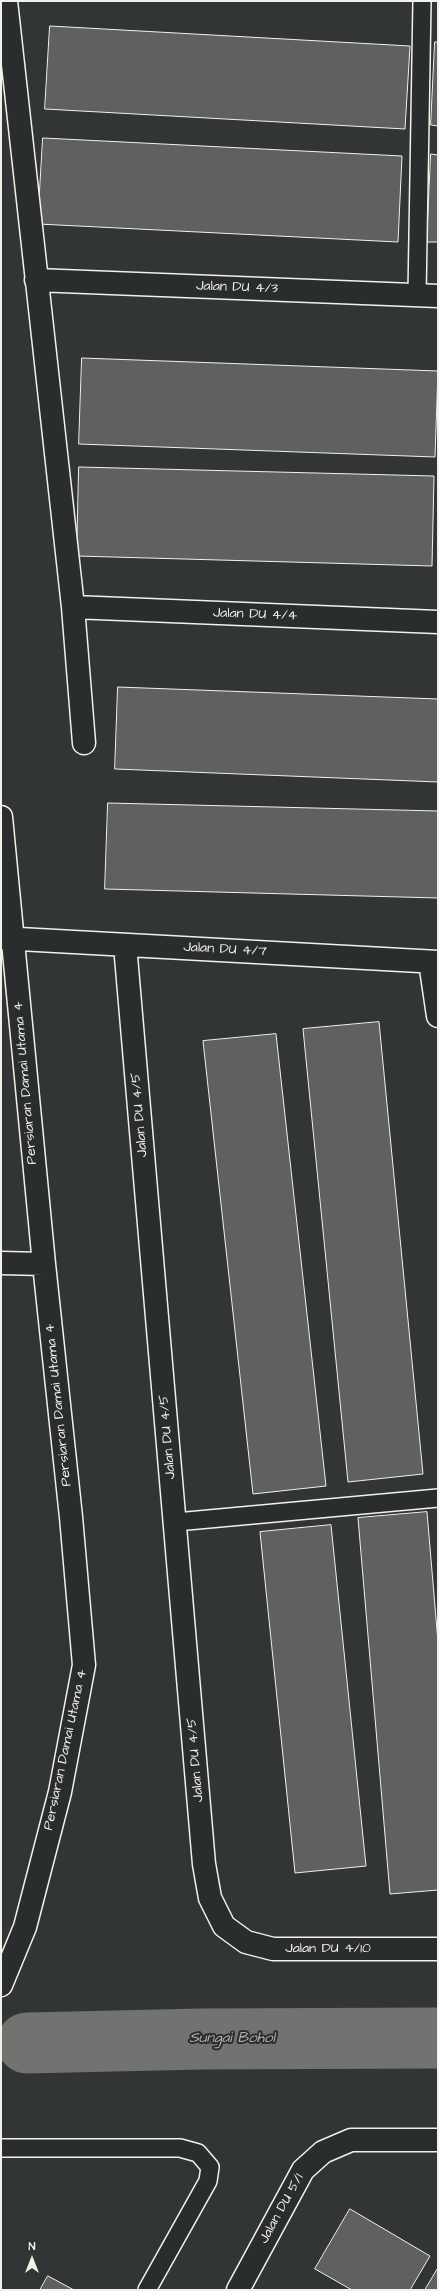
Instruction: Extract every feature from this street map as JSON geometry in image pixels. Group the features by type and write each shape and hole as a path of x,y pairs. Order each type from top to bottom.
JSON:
{"street":[{"path":"6,1 73,607 84,743"},
{"name":"Jalan DU 4/3","path":"36,280 428,296"},
{"name":"Jalan DU 4/4","path":"73,607 438,622"},
{"name":"Persiaran Damai Utama 4","path":"1,816 7,938 71,1517 84,1665 58,1799 25,1927 1,1985"},
{"name":"Jalan DU 4/7","path":"7,938 434,962"},
{"name":"Jalan DU 4/5","path":"125,945 176,1522 204,1864 210,1898 224,1926"},
{"path":"434,962 438,1016"},
{"path":"1,1263 44,1264"},
{"name":"Jalan DU 4/10","path":"224,1926 246,1942 273,1949 438,1949"},
{"name":"Jalan DU 5/1","path":"238,2290 304,2170 323,2152 351,2140 438,2140"}],"lane":[{"path":"422,1 428,296"},
{"path":"176,1522 438,1498"},
{"path":"1,2148 180,2148 198,2153 210,2167 208,2181 147,2290"}],"building":[{"path":"50,26 410,46 405,129 45,109"},
{"path":"435,42 438,42 438,126 431,125"},
{"path":"43,138 402,156 398,242 38,224"},
{"path":"431,154 438,155 438,242 427,242"},
{"path":"82,358 438,371 435,457 79,444"},
{"path":"79,467 434,476 432,566 77,556"},
{"path":"118,687 438,699 438,782 115,769"},
{"path":"108,803 438,811 438,898 105,889"},
{"path":"379,1022 423,1474 348,1482 303,1029"},
{"path":"276,1034 326,1486 253,1494 203,1041"},
{"path":"427,1512 438,1642 438,1890 390,1894 358,1518"},
{"path":"331,1525 366,1866 295,1873 260,1532"},
{"path":"350,2209 430,2256 410,2290 352,2290 315,2269"},
{"path":"438,2268 438,2290 425,2290"},
{"path":"48,2276 74,2290 40,2290"}],"waterway":[{"name":"Sungai Bohol","path":"27,2043 201,2039 438,2038"}]}
